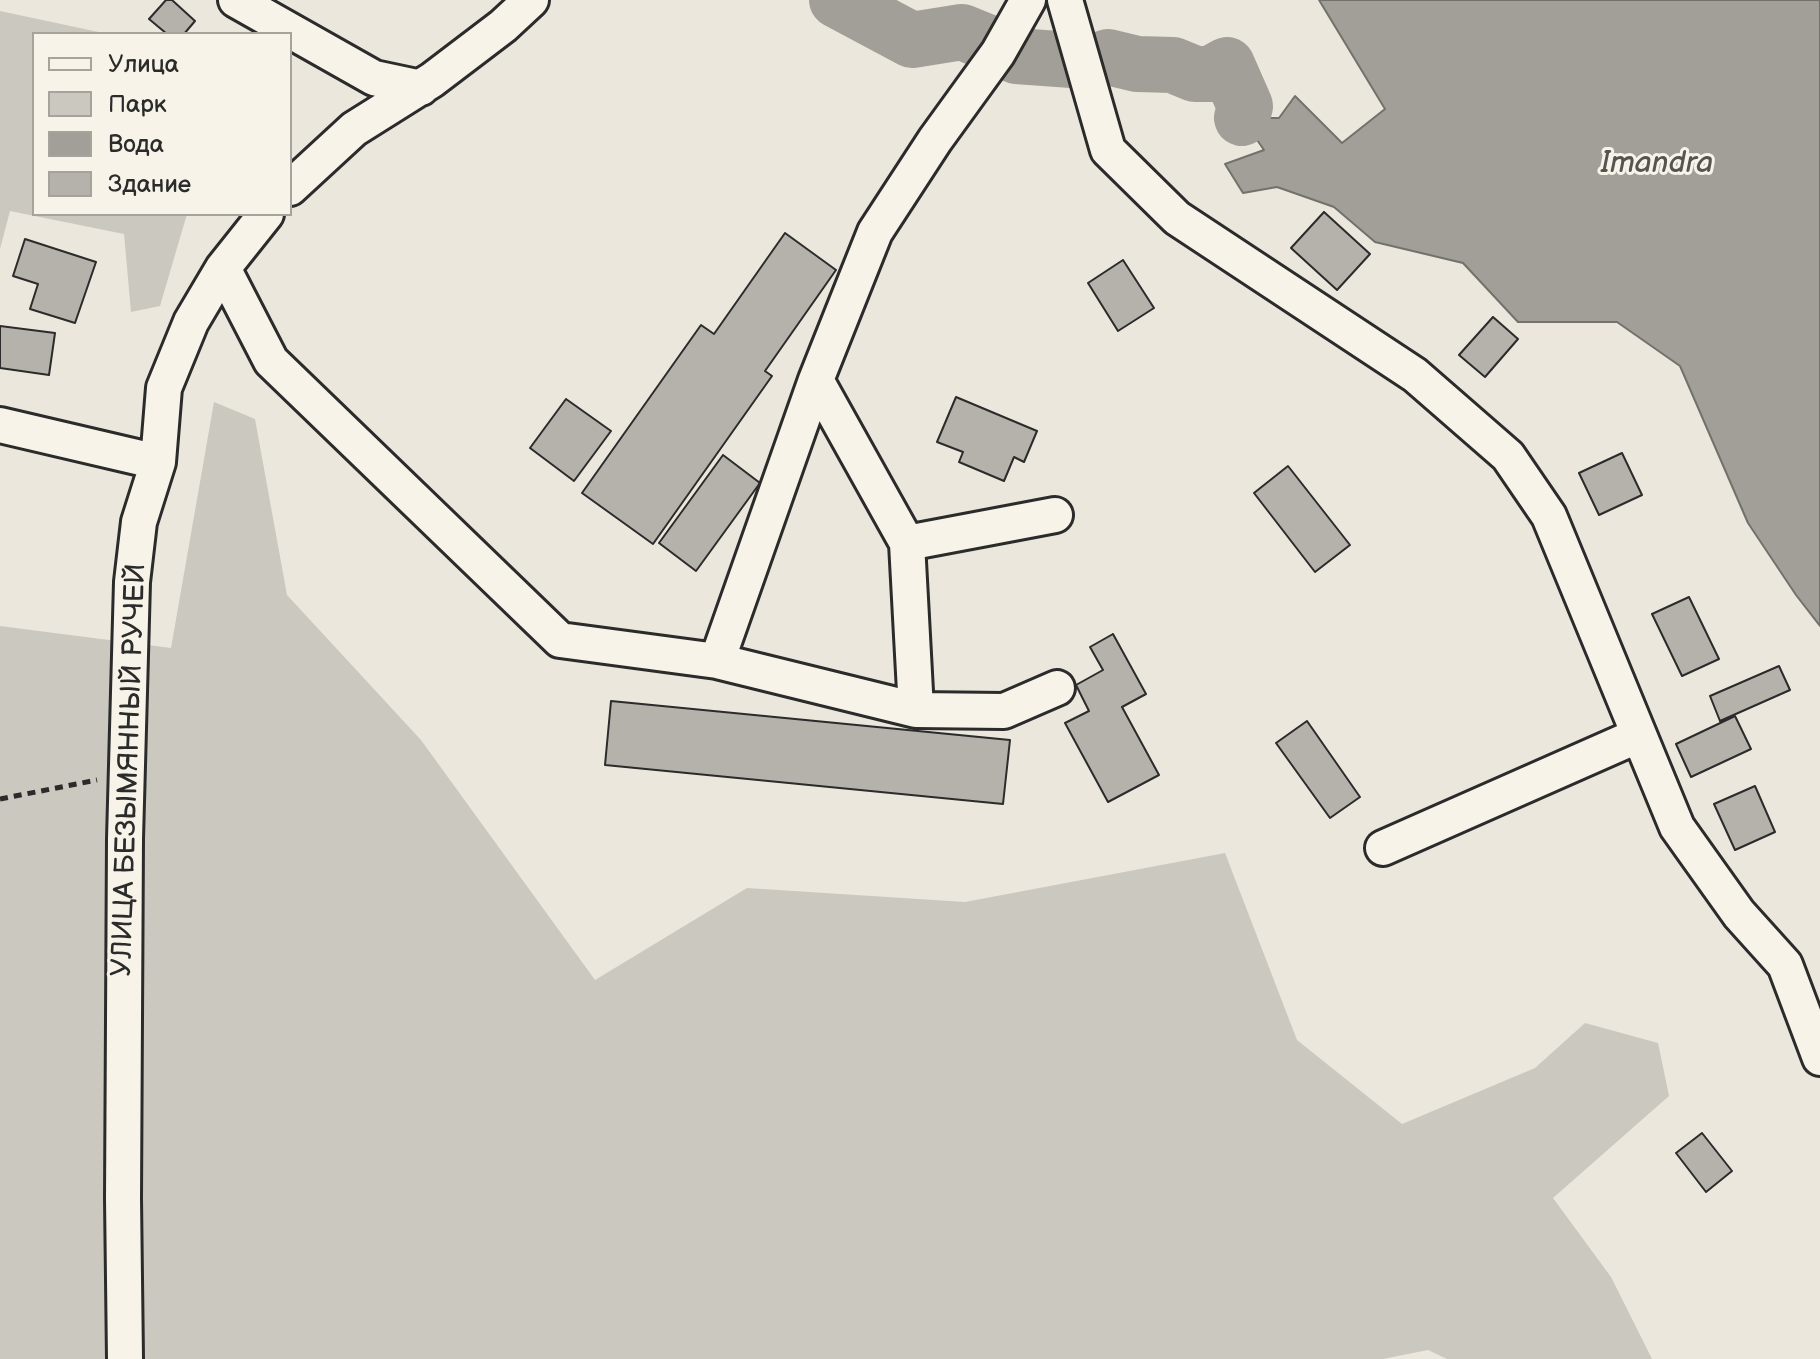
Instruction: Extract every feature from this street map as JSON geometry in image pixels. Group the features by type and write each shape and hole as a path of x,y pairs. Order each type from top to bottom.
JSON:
{"street":[{"path":"236,0 374,78 421,88"},
{"path":"292,186 354,129 421,88 503,26 531,0"},
{"path":"717,661 816,380 875,232 935,140 998,53 1028,0"},
{"path":"1065,0 1108,150 1177,218 1415,375 1508,456 1549,516 1677,827 1739,914 1785,965 1820,1058"},
{"name":"УЛИЦА БЕЗЫМЯННЫЙ РУЧЕЙ","path":"125,1359 124,886 132,582 139,522 158,462 164,388 191,322 223,268 264,216"},
{"path":"223,268 271,361 560,640 717,661 916,710 1004,711 1057,688"},
{"path":"816,380 907,543 916,710"},
{"path":"0,425 158,462"},
{"path":"907,543 1055,515"},
{"path":"1383,848 1639,735"}],"path":[{"path":"0,799 128,774"}],"green space":[{"path":"0,11 99,32 32,32 32,215 10,211 0,249"},
{"path":"35,216 186,216 160,306 131,312 124,234"},
{"path":"214,402 255,419 287,595 421,740 595,980 747,888 965,902 1225,853 1297,1040 1402,1124 1535,1068 1585,1023 1658,1043 1669,1096 1553,1198 1611,1277 1652,1359 1447,1359 1428,1350 1383,1359 0,1359 0,626 171,648"}],"water":[{"name":"Imandra","path":"1319,0 1820,0 1820,626 1748,523 1680,366 1617,322 1518,322 1463,263 1375,242 1334,207 1277,187 1243,193 1225,164 1264,150 1242,118 1279,118 1295,96 1342,143 1385,109"}],"building":[{"path":"166,0 172,0 195,21 186,32 165,32 149,19"},
{"path":"1324,212 1370,254 1337,290 1291,248"},
{"path":"785,233 836,270 765,371 772,376 653,544 582,493 701,325 714,334"},
{"path":"25,239 96,262 75,323 30,309 38,284 13,276"},
{"path":"1123,260 1154,308 1118,331 1088,283"},
{"path":"1493,317 1518,339 1485,377 1459,355"},
{"path":"0,326 55,333 49,375 0,368"},
{"path":"956,397 1037,431 1024,462 1014,457 1004,481 959,462 963,452 937,442"},
{"path":"566,399 611,431 574,481 530,448"},
{"path":"1622,453 1642,495 1599,515 1579,473"},
{"path":"723,455 760,483 696,571 659,543"},
{"path":"1288,466 1350,545 1315,572 1254,493"},
{"path":"1689,597 1719,659 1682,676 1652,614"},
{"path":"1113,634 1146,694 1122,707 1159,775 1108,802 1065,723 1089,711 1076,685 1103,670 1090,647"},
{"path":"1779,666 1790,690 1720,721 1710,696"},
{"path":"611,701 1010,740 1003,804 605,765"},
{"path":"1735,716 1751,749 1691,777 1676,744"},
{"path":"1307,721 1360,797 1330,818 1276,743"},
{"path":"1755,786 1775,832 1735,850 1714,804"},
{"path":"1702,1133 1732,1171 1706,1192 1676,1153"}],"waterway":[{"path":"837,0 912,40 962,32 989,43"},
{"path":"1016,56 1072,60"},
{"path":"1093,63 1108,57 1137,64 1173,65 1195,74 1211,74 1227,65 1245,106 1242,118"}]}
